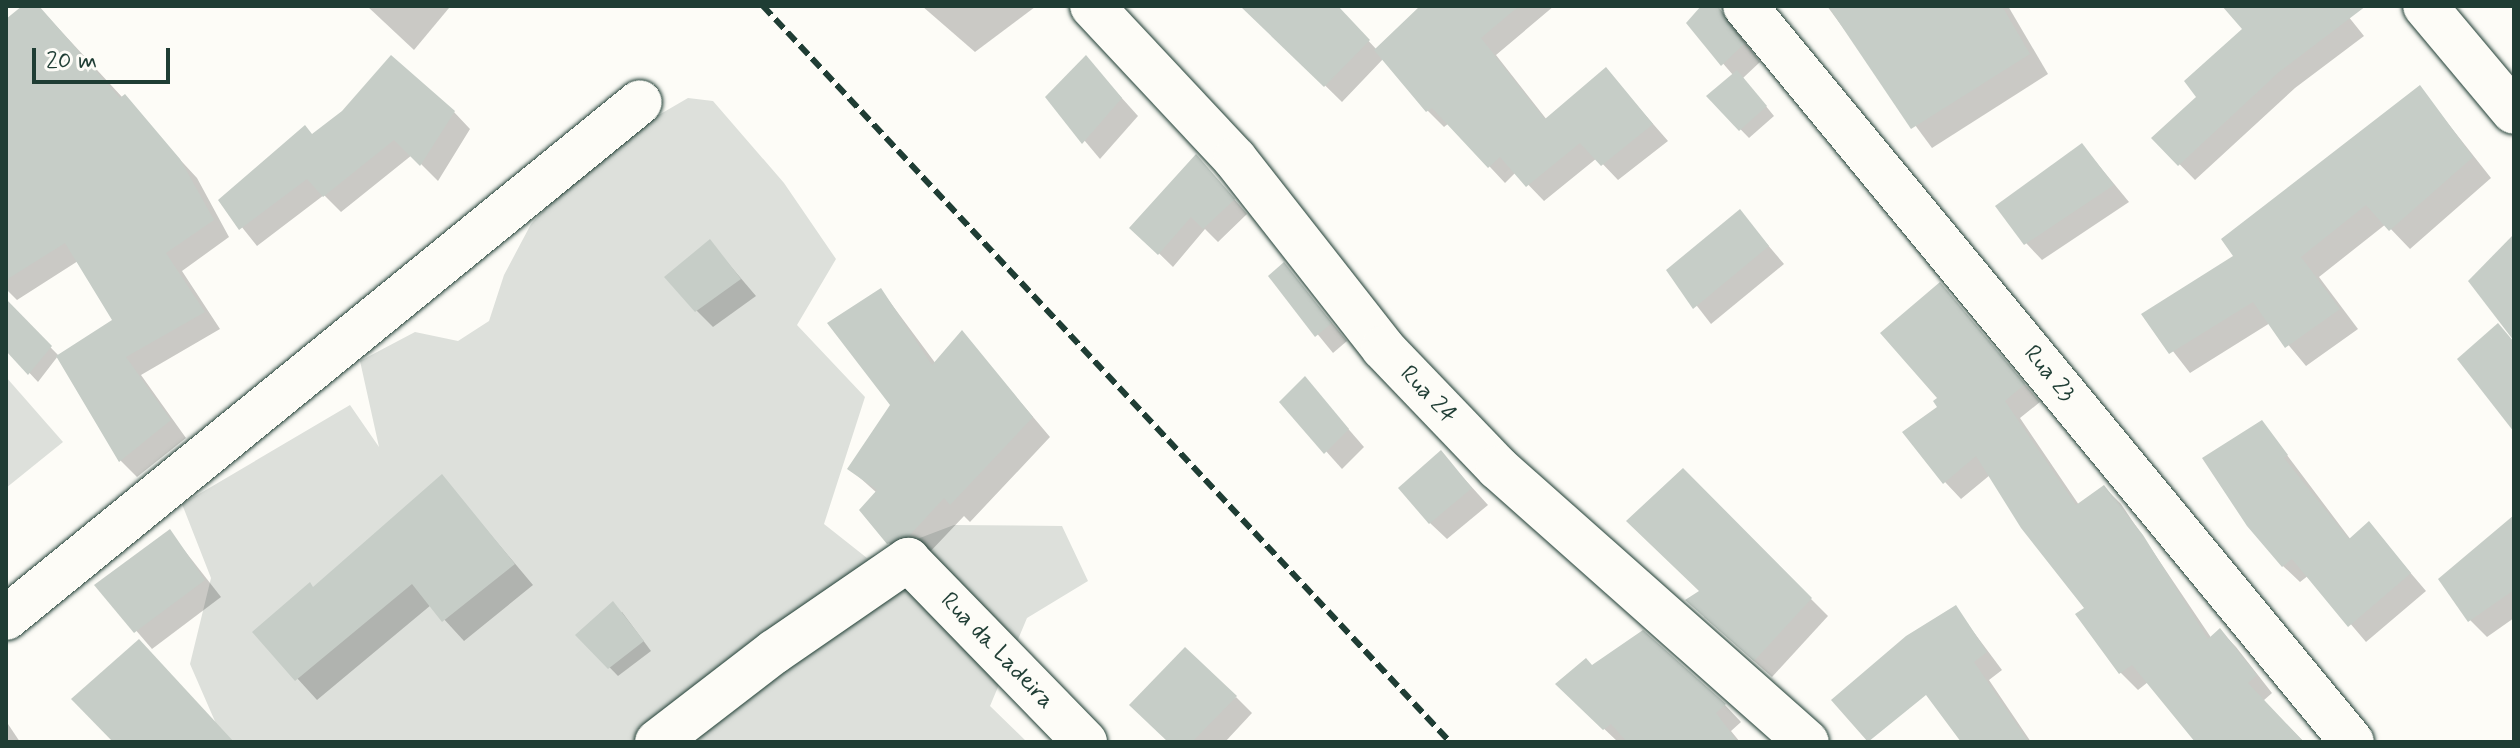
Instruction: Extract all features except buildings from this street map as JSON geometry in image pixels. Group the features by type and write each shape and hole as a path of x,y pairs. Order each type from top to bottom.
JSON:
{"street":[{"name":"Rua 24","path":"1092,6 1235,159 1383,348 1498,468 1807,742"},
{"name":"Rua 23","path":"1745,6 2352,742"},
{"path":"2425,6 2514,112"},
{"path":"6,618 640,102"},
{"name":"Rua da Ladeira","path":"657,742 774,652 908,560 1085,742"}],"shaded area":[{"path":"688,98 713,101 784,183 836,259 797,325 865,397 824,524 867,558 954,525 1062,526 1088,581 1027,618 990,706 1027,742 224,742 190,664 211,578 182,504 350,405 379,447 360,361 415,332 458,341 489,321 504,275 531,224 577,176 633,130"},
{"path":"6,377 63,442 6,488"}],"railway":[{"path":"763,6 1450,742"}]}
